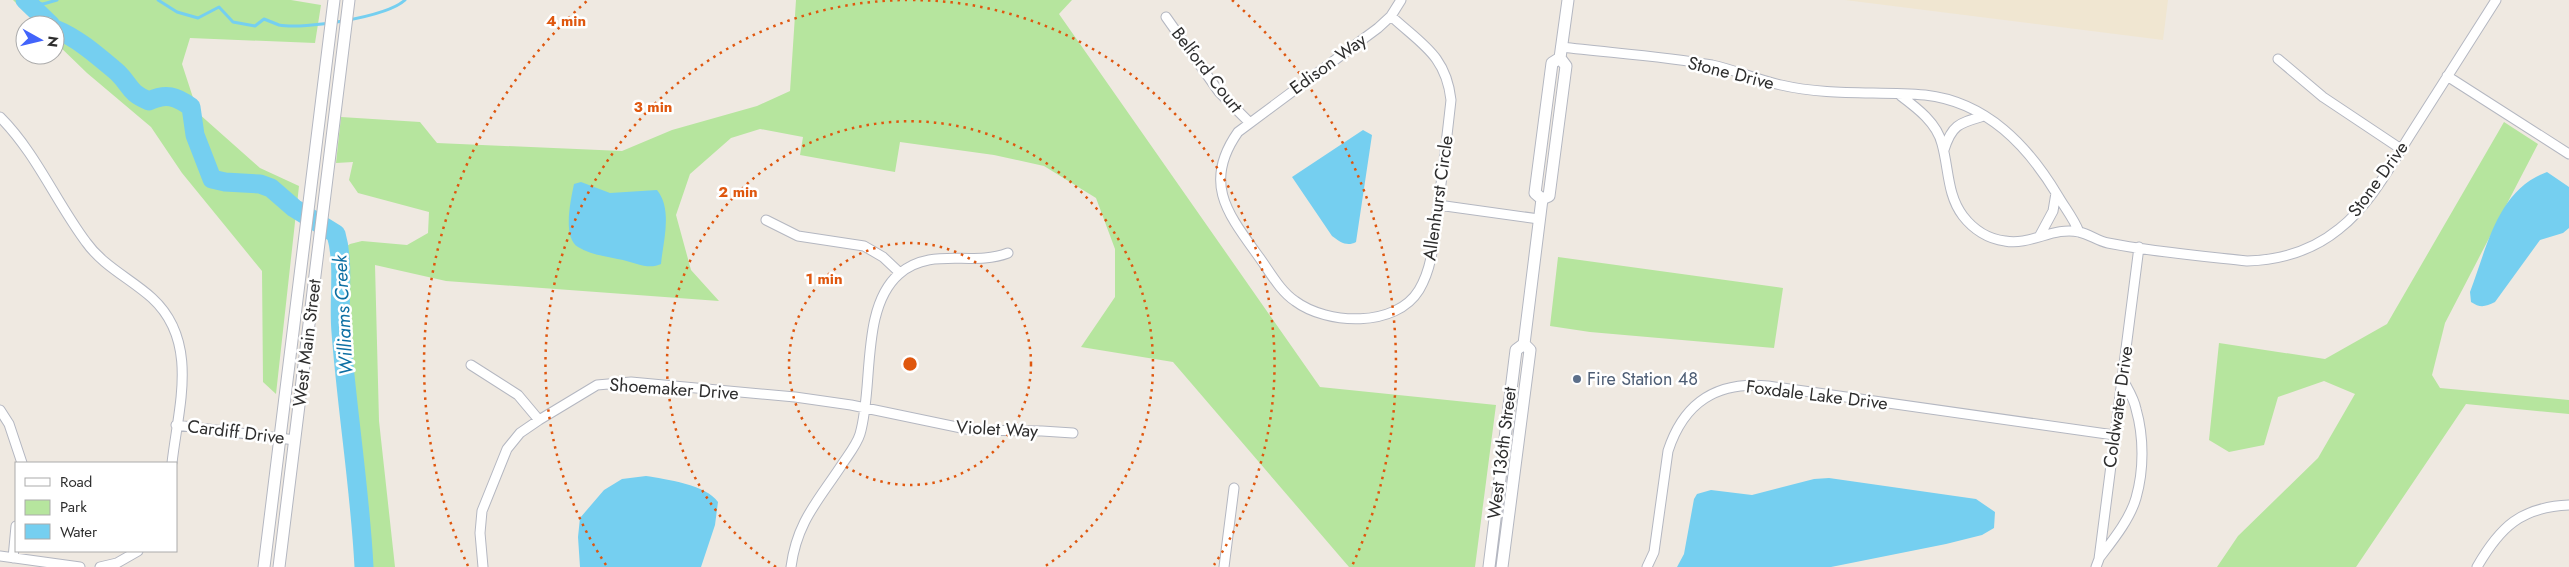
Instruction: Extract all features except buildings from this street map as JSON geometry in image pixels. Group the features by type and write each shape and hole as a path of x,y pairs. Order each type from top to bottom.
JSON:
{"street":[{"name":"Edison Way","path":"1249,122 1378,28 1391,16 1401,0"},
{"name":"West 136th Street","path":"1489,567 1516,350 1524,344 1542,200 1549,196 1566,66 1561,53 1568,0"},
{"name":"Stone Drive","path":"1901,96 1929,120 1942,142 1948,178 1955,204 1972,226 1994,238 2005,241 2028,241 2053,233 2079,232 2103,242 2248,261 2287,257 2327,238 2354,216 2401,149 2496,0"},
{"name":"West Main Street","path":"279,567 349,2"},
{"name":"West Main Street","path":"264,567 281,438 302,248 334,3"},
{"name":"Allenhurst Circle","path":"1249,122 1238,132 1226,148 1220,166 1219,177 1224,203 1231,218 1285,293 1309,310 1362,319 1390,313 1406,304 1418,292 1426,276 1433,250 1451,100 1446,73 1437,58 1391,16"},
{"name":"Belford Court","path":"1166,17 1219,92 1249,122"},
{"name":"Stone Drive","path":"1561,53 1698,63 1781,85 1901,96 1925,96 1949,101 1984,116 2004,128 2024,147 2056,193 2079,232"},
{"path":"2278,59 2323,97 2401,149"},
{"path":"2448,76 2568,152"},
{"path":"1943,150 1948,137 1958,124 1984,116"},
{"path":"0,117 33,160 87,244 104,263 153,299 171,321 182,350 183,370 172,462"},
{"path":"2039,237 2053,211 2056,193"},
{"path":"1438,205 1539,219"},
{"path":"766,220 798,236 864,246 883,257 900,273"},
{"name":"Coldwater Drive","path":"2097,563 2139,247"},
{"path":"791,567 795,544 804,520 858,440 878,310 886,289 900,273 915,263 934,258 979,260 1008,253"},
{"name":"West 136th Street","path":"1502,567 1530,350 1524,344"},
{"path":"471,365 518,395 539,420"},
{"path":"2097,563 2118,533 2136,499 2140,474 2142,445 2136,408 2122,377"},
{"name":"Shoemaker Drive","path":"483,567 480,525 491,484 512,440 583,391 597,385 613,382 794,397 864,407"},
{"name":"Foxdale Lake Drive","path":"1647,567 1654,552 1668,451 1673,436 1696,404 1710,394 1726,388 1746,384 1768,386 2114,435"},
{"name":"Violet Way","path":"864,407 971,430 1073,433"},
{"path":"0,410 12,431 22,462"},
{"name":"Cardiff Drive","path":"176,426 295,440"},
{"path":"1224,567 1234,488"},
{"path":"2477,567 2490,544 2508,524 2528,513 2552,506 2569,505"},
{"path":"13,558 15,537"},
{"path":"100,567 117,563 136,552"},
{"path":"0,556 80,567"}],"shaded area":[{"path":"1845,0 2168,0 2163,40"}],"green space":[{"path":"13,0 291,0 321,5 315,43 190,38 182,64 198,113 260,168 299,186 276,394 263,382 262,271 182,173 151,127 87,73 65,52 65,15 28,15"},
{"path":"796,0 1072,0 1059,14 1320,387 1496,405 1475,567 1349,567 1173,362 1081,347 1115,297 1115,249 1096,198 1044,166 994,155 900,142 895,172 800,155 803,137 760,129 731,138 690,174 676,215 691,270 719,301 446,281 375,265 379,421 395,567 357,567 333,323 334,255 350,244 362,241 407,245 428,233 429,212 358,193 349,180 353,162 336,163 341,117 420,122 437,143 622,151 672,130 757,106 790,91"},
{"path":"2504,122 2538,144 2445,323 2432,375 2440,388 2569,400 2569,414 2466,404 2356,567 2217,567 2238,536 2318,458 2355,394 2324,381 2278,397 2264,445 2229,452 2209,440 2219,343 2325,359 2387,324"},
{"path":"1558,257 1783,288 1774,348 1590,332 1550,326"}],"water":[{"path":"1363,130 1372,135 1356,242 1347,244 1332,236 1292,177"},
{"path":"2547,172 2569,187 2569,228 2563,233 2540,240 2495,302 2483,306 2474,304 2471,302 2470,292 2496,222 2516,192 2530,181"},
{"path":"581,182 610,193 657,190 662,198 666,216 661,264 647,266 600,255 583,250 573,242 569,227 570,208 574,184"},
{"path":"646,476 695,487 713,496 718,502 715,525 701,567 580,567 578,537 580,518 604,490 622,479"},
{"path":"1829,478 1976,499 1995,512 1994,528 1982,535 1946,544 1831,567 1677,567 1684,554 1694,499 1697,494 1711,490 1752,495 1814,479"}],"waterway":[{"name":"Williams Creek","path":"25,0 41,15"},
{"path":"27,2 43,4 57,0"},
{"path":"158,0 177,12 198,18 219,7 233,22 255,26 264,19 279,25 291,26 345,21 381,12 405,0"},
{"name":"Williams Creek","path":"65,34 96,54 142,98 149,101 166,96 176,98 191,107 195,135 212,179 225,182 260,184 271,188 294,208 336,234 341,270 341,332 360,508 364,567"}],"place":[{"name":"Fire Station 48","path":"1577,379"}]}
